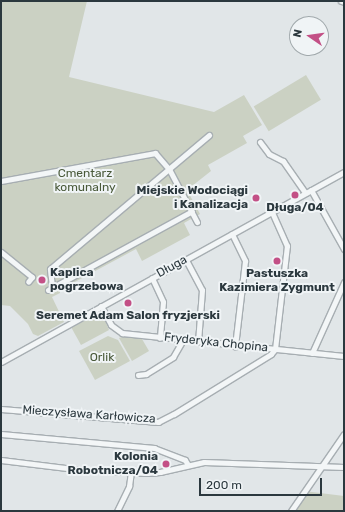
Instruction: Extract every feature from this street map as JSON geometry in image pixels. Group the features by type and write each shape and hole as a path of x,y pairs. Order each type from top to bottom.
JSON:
{"street":[{"path":"192,211 50,288 50,269 209,134"},
{"path":"260,142 268,154 283,160 305,193"},
{"path":"1,181 155,153 169,169 197,222"},
{"name":"Długa","path":"1,362 344,172"},
{"path":"311,190 344,249"},
{"path":"272,212 287,242 275,349"},
{"path":"232,234 245,261 235,346"},
{"path":"1,252 32,277 28,282"},
{"path":"186,260 202,290 198,342"},
{"path":"152,278 163,302 160,338"},
{"path":"312,353 344,282"},
{"name":"Fryderyka Chopina","path":"101,306 111,326 117,332 235,346 344,356"},
{"path":"138,375 146,374 173,357 183,340"},
{"name":"Mieczysława Karłowicza","path":"1,408 158,422 254,366 275,349"},
{"path":"1,434 154,448 184,460 188,465"},
{"path":"291,511 344,434"},
{"path":"1,460 83,470 131,472 160,472 188,465 210,462 323,465 344,467"},
{"path":"117,511 130,483 131,472"}],"green space":[{"name":"Cmentarz komunalny","path":"1,1 87,1 69,77 214,112 244,95 262,125 243,136 247,143 208,165 211,171 187,190 200,214 184,223 190,235 142,261 136,249 60,290 60,293 52,297 64,322 38,336 33,334 28,324 10,306 1,305"},
{"path":"306,75 321,100 269,131 254,106"},
{"path":"102,313 109,330 81,345 71,327"},
{"name":"Orlik","path":"108,336 118,340 130,361 95,380 79,351"},
{"path":"124,336 142,339 149,351 132,361 119,338"},
{"path":"304,491 344,496 344,511 291,511"}],"place":[{"name":"Długa/04","path":"295,195"},
{"name":"Miejskie Wodociągi i Kanalizacja","path":"256,198"},
{"name":"Pastuszka Kazimiera Zygmunt","path":"277,261"},
{"name":"Kaplica pogrzebowa","path":"42,280"},
{"name":"Seremet Adam Salon fryzjerski","path":"128,303"},
{"name":"Kolonia Robotnicza/04","path":"166,464"}]}
